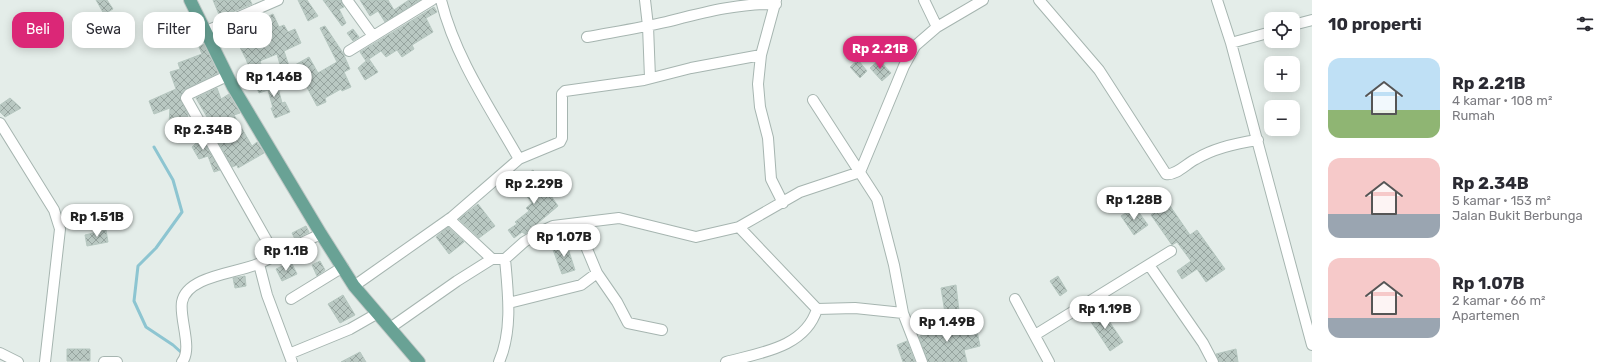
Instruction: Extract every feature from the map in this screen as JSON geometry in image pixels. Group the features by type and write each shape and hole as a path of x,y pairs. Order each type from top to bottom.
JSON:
{"main road":[{"path":"190,0 195,12"},
{"path":"205,34 227,76 321,234 354,286 419,362"}],"street":[{"path":"205,32 278,0"},
{"path":"347,0 373,36"},
{"path":"349,51 432,0"},
{"path":"441,0 447,23 456,44 519,160"},
{"path":"645,0 648,26 650,78"},
{"path":"924,0 937,28"},
{"path":"390,328 457,281 492,259 505,259 524,242 553,226 618,218 696,236 739,226 805,190 860,172 904,66 915,46 937,28 983,0"},
{"path":"1039,0 1099,70 1166,174 1172,174 1203,155 1235,144 1258,140"},
{"path":"1217,0 1231,43 1258,140 1312,345"},
{"path":"587,37 648,26 715,10 759,3 776,2 761,55 758,84 760,107 768,138 771,179 783,202"},
{"path":"1300,23 1312,20"},
{"path":"1231,43 1264,34"},
{"path":"354,286 478,197 519,160 555,145 561,140 562,94 565,91 650,78 692,68 761,55"},
{"path":"227,76 189,94 186,98 275,255"},
{"path":"813,100 877,199 894,265 903,313 922,362"},
{"path":"0,123 54,210 60,229 45,362"},
{"path":"448,219 492,259"},
{"path":"739,226 817,309 855,308 903,313"},
{"path":"184,358 181,305 184,294 198,284 225,272 259,264 321,234"},
{"path":"587,250 597,272 618,302 628,323 662,330"},
{"path":"1035,335 1171,251"},
{"path":"499,362 505,335 509,303 505,259"},
{"path":"259,264 267,295 290,358 350,329 378,313"},
{"path":"1149,265 1203,343 1213,362"},
{"path":"291,299 343,267"},
{"path":"509,303 569,289 585,282 597,272"},
{"path":"1015,299 1049,362"},
{"path":"726,362 777,348 790,342 808,327 817,309"},
{"path":"0,353 18,362"},
{"path":"104,362 117,362"}],"building":[{"path":"96,0 107,0 113,9 108,12 103,12"},
{"path":"213,0 250,0 252,4 232,12 218,12"},
{"path":"298,0 307,0 318,16 308,21"},
{"path":"323,0 341,0 344,7 339,9 346,23 342,26"},
{"path":"360,0 388,0 394,10 409,0 420,0 385,22 378,11 370,16"},
{"path":"434,7 437,12 426,18 433,32 412,45 414,49 402,57 397,50 386,57 381,51 369,59 378,72 365,80 358,68 366,61 360,52"},
{"path":"272,14 279,27 284,25 288,32 295,29 301,43 284,51 289,66 281,68 277,54 262,60 260,62 262,66 250,70 240,48 272,48"},
{"path":"325,26 343,53 350,69 344,72 351,87 342,91 341,89 325,98 326,102 317,106 295,65 309,57 318,73 337,62 320,28"},
{"path":"353,29 359,37 353,41 347,33"},
{"path":"205,46 218,73 184,90 180,98 188,114 187,121 169,124 170,108 154,114 149,101 176,89 170,72 180,69 178,63 202,54 199,48 205,48"},
{"path":"858,60 867,71 860,78 850,67"},
{"path":"879,60 891,73 882,81 870,68"},
{"path":"272,80 282,87 278,88 282,103 285,102 290,112 275,118 271,108 273,108 268,90 259,93 256,86"},
{"path":"217,88 221,99 229,94 240,113 234,115 252,146 257,142 264,153 238,168 237,165 232,167 208,123 210,122 196,98"},
{"path":"10,98 21,108 5,117 0,112 0,105"},
{"path":"197,130 220,170 214,172 208,156 199,159 192,147 197,142 192,133"},
{"path":"533,170 558,206 525,234 522,232 514,238 508,230 517,224 515,222 529,211 526,208 532,203 519,186 529,178 526,175"},
{"path":"1168,203 1190,235 1197,230 1225,269 1206,282 1197,269 1182,279 1177,271 1191,261 1177,242 1172,245 1151,215"},
{"path":"478,204 495,226 479,238 459,219"},
{"path":"1135,207 1148,225 1134,235 1121,216"},
{"path":"306,226 309,232 295,239 292,233"},
{"path":"448,227 464,242 449,254 436,237"},
{"path":"106,230 108,242 87,246 85,235"},
{"path":"566,242 575,270 562,274 552,247"},
{"path":"320,261 325,270 317,276 312,265"},
{"path":"291,262 297,274 282,281 276,269"},
{"path":"245,276 246,286 235,288 233,278"},
{"path":"1058,276 1067,291 1060,296 1050,281"},
{"path":"956,285 959,311 945,313 941,288"},
{"path":"343,295 355,315 340,323 328,304"},
{"path":"1095,309 1098,320 1105,315 1123,342 1110,351 1086,312"},
{"path":"936,321 938,333 976,326 980,346 964,350 967,362 928,362 919,337 921,336 918,325"},
{"path":"907,341 915,362 903,362 897,345"},
{"path":"67,349 90,349 90,361 67,361"},
{"path":"1236,349 1238,362 1219,362 1216,354"},
{"path":"360,352 366,362 341,362"}],"waterway":[{"path":"154,147 173,180 182,212 156,248 138,266 134,301 146,327 173,345 183,354"}]}
